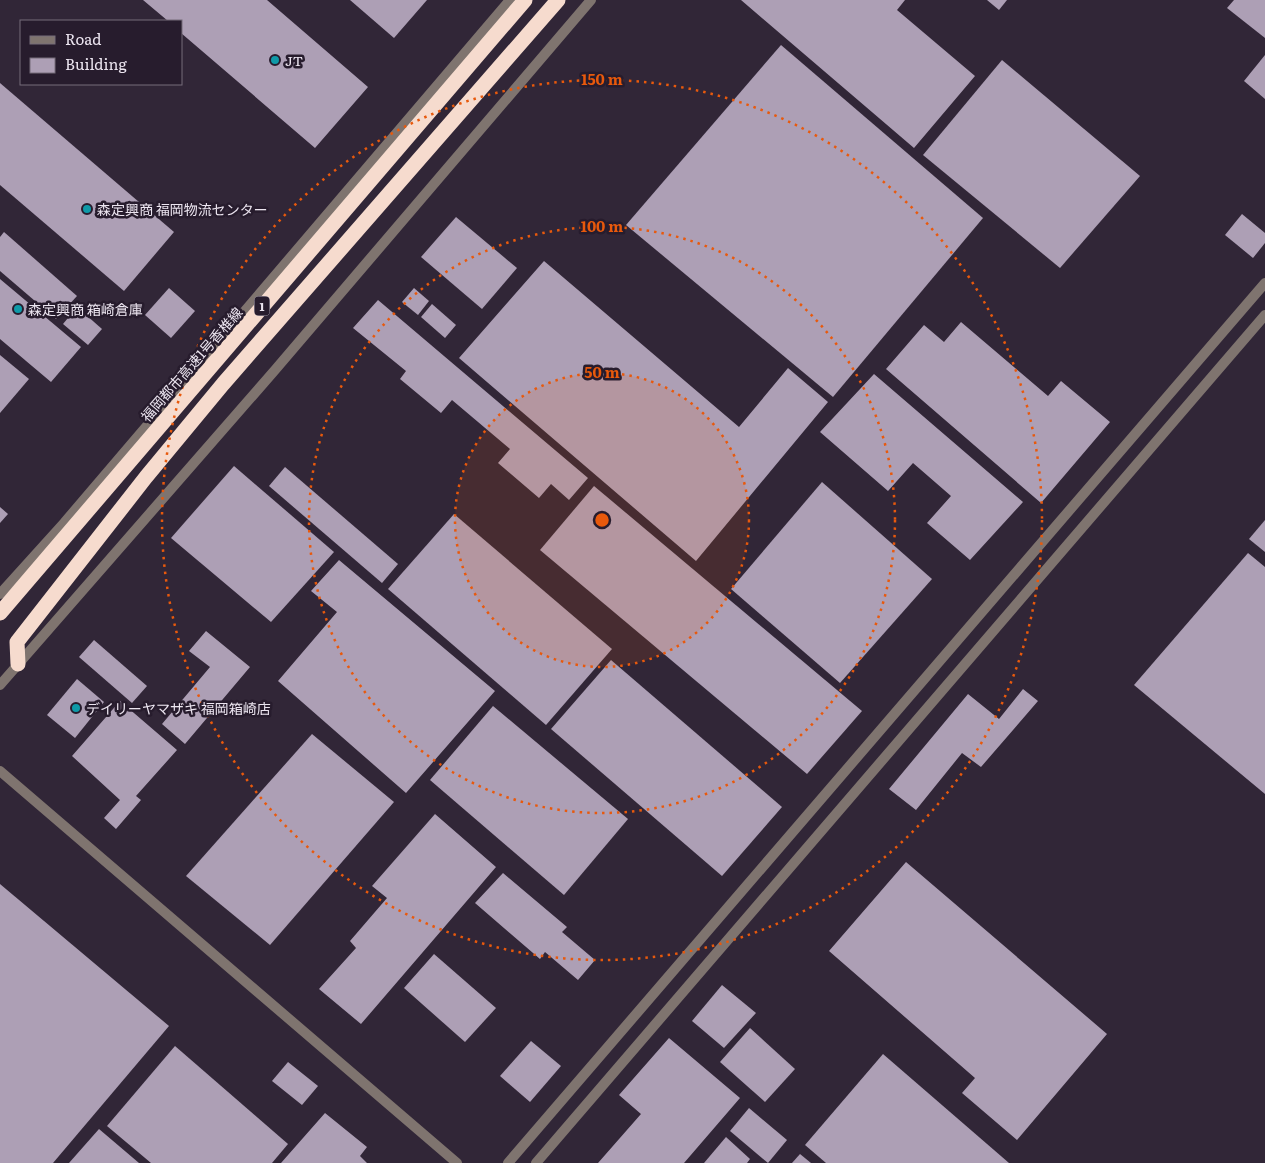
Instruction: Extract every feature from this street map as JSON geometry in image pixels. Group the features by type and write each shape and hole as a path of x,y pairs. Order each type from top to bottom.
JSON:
{"highway":[{"name":"福岡都市高速1号香椎線","path":"0,602 275,277 514,0"},
{"name":"福岡都市高速1号香椎線","path":"0,613 525,0"},
{"path":"18,664 17,642 146,477 223,384 558,0"}],"street":[{"path":"0,594 71,516 510,0"},
{"path":"0,685 275,370 591,0"},
{"path":"508,1163 1265,282"},
{"path":"536,1163 1265,315"},
{"path":"0,771 458,1163"}],"building":[{"name":"JT","path":"143,0 267,0 368,87 315,148 182,34 182,20 167,20"},
{"path":"350,0 427,0 394,38"},
{"path":"741,0 905,0 897,10 975,76 914,148"},
{"path":"987,0 1007,0 999,10"},
{"path":"1234,0 1265,0 1265,38 1227,8"},
{"path":"781,45 983,218 833,397 626,225"},
{"path":"1265,55 1265,99 1244,81"},
{"path":"1002,60 1140,176 1060,268 923,155"},
{"name":"森定興商 福岡物流センター","path":"0,83 174,232 124,291 0,185"},
{"path":"1242,214 1265,233 1265,243 1253,258 1225,235"},
{"path":"456,217 517,268 482,309 421,257"},
{"path":"4,232 77,296 56,319 0,271 0,237"},
{"path":"544,261 739,427 788,368 828,402 696,561 459,358"},
{"name":"森定興商 箱崎倉庫","path":"0,279 81,347 51,382 0,339"},
{"path":"169,288 195,311 171,338 145,315"},
{"path":"414,288 429,301 418,315 402,302"},
{"path":"378,300 588,478 569,500 551,484 539,498 498,463 510,449 452,400 441,413 400,379 406,371 353,328"},
{"path":"432,304 456,325 445,338 421,317"},
{"path":"77,307 102,329 88,345 63,324"},
{"path":"961,322 1048,396 1061,381 1110,422 1041,503 886,369 924,325 944,342"},
{"path":"0,355 29,379 0,413"},
{"path":"874,374 1023,502 970,560 927,523 951,496 913,463 888,491 820,432"},
{"path":"234,466 334,552 271,622 171,538"},
{"path":"285,467 398,564 382,583 269,486"},
{"path":"822,482 932,579 840,683 731,589"},
{"path":"594,486 862,711 807,774 540,550"},
{"path":"0,507 8,514 0,523"},
{"path":"454,514 612,649 546,725 388,589"},
{"path":"1265,520 1265,552 1249,539"},
{"path":"1248,553 1265,567 1265,794 1134,685"},
{"path":"339,560 495,691 406,793 278,681 337,612 311,591"},
{"path":"206,631 250,667 185,744 162,724 210,667 189,651"},
{"path":"94,640 147,686 132,703 79,657"},
{"path":"611,660 782,807 722,876 551,729"},
{"name":"デイリーヤマザキ 福岡箱崎店","path":"77,679 104,702 75,738 47,715"},
{"path":"1023,689 1038,701 981,767 962,753 916,810 889,789 968,694 999,719"},
{"path":"120,701 177,750 136,796 141,800 116,829 104,818 120,800 72,756"},
{"path":"493,706 628,819 564,895 430,780"},
{"path":"312,734 394,802 270,945 186,876"},
{"path":"435,814 496,867 361,1024 319,989 356,948 350,941 387,898 372,886"},
{"path":"906,862 1107,1034 1017,1140 962,1093 975,1078 829,951"},
{"path":"503,873 567,927 562,932 595,960 578,980 545,952 540,959 475,903"},
{"path":"0,884 169,1026 53,1163 0,1163"},
{"path":"434,954 496,1008 465,1042 404,988"},
{"path":"722,985 756,1013 724,1048 692,1021"},
{"path":"750,1028 795,1069 765,1102 720,1062"},
{"path":"669,1038 740,1098 684,1163 598,1163 641,1114 619,1095"},
{"path":"531,1041 561,1066 530,1102 500,1076"},
{"path":"175,1046 288,1144 272,1163 151,1163 107,1126"},
{"path":"883,1054 1009,1163 826,1163 805,1145"},
{"path":"288,1062 318,1086 302,1105 272,1081"},
{"path":"749,1108 787,1140 768,1163 730,1131"},
{"path":"325,1113 367,1147 360,1156 367,1163 281,1163"},
{"path":"99,1129 139,1163 69,1163"},
{"path":"726,1137 750,1159 747,1163 704,1163"},
{"path":"800,1154 811,1163 792,1163"}],"place":[{"name":"JT","path":"275,60"},
{"name":"森定興商 福岡物流センター","path":"87,209"},
{"name":"森定興商 箱崎倉庫","path":"18,309"},
{"name":"デイリーヤマザキ 福岡箱崎店","path":"76,708"}]}
